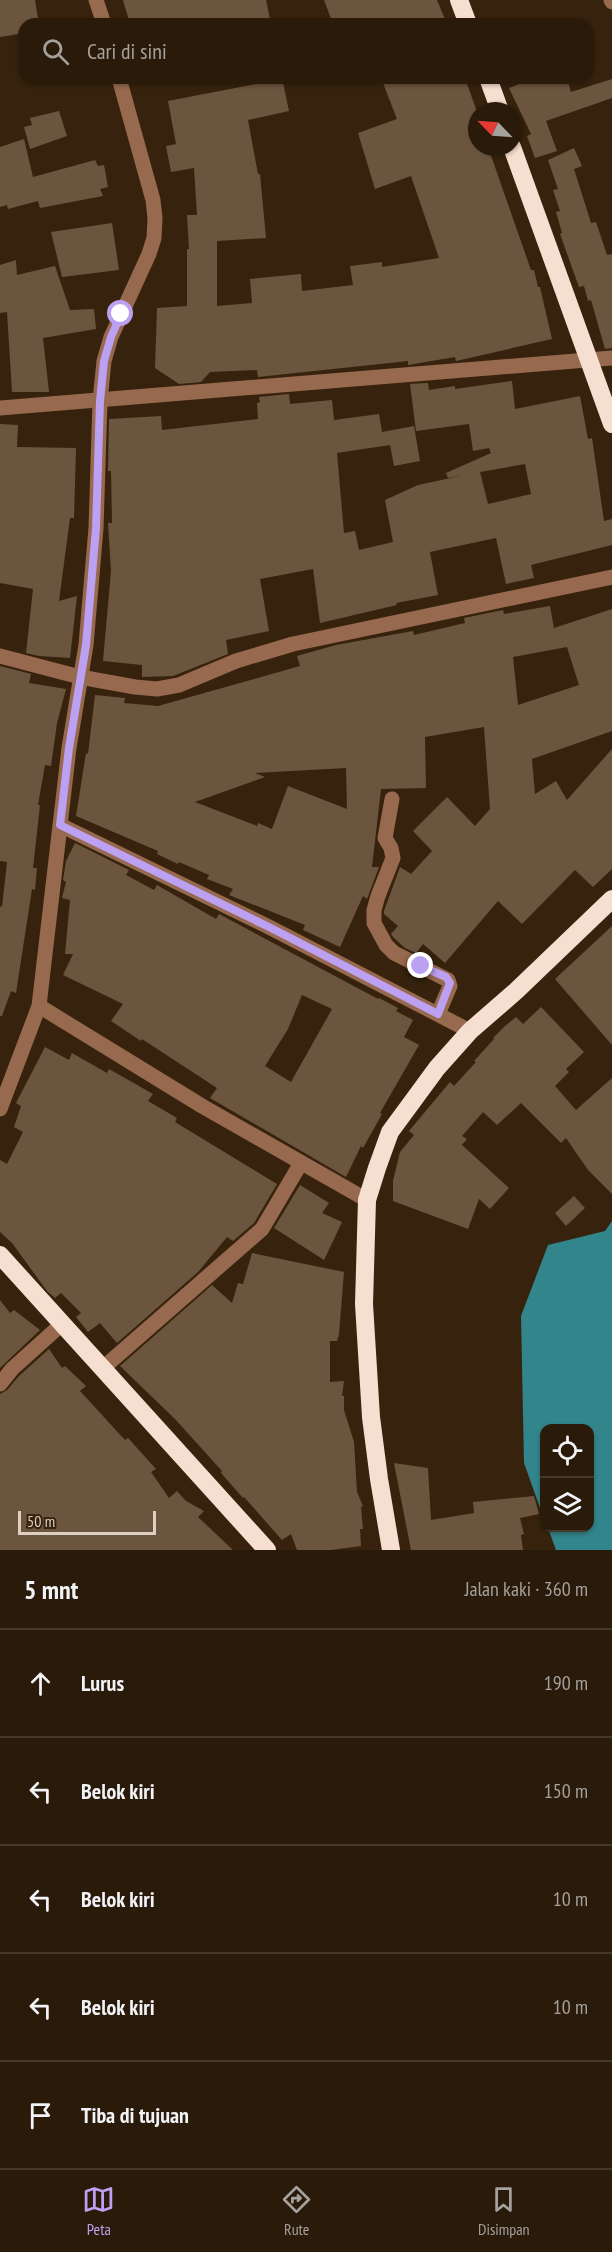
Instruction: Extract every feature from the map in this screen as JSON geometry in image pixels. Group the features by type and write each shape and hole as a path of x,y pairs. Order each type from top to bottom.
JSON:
{"highway":[{"path":"459,0 466,18"},
{"path":"490,84 497,102"},
{"path":"515,156 612,424"},
{"path":"391,1550 379,1479 366,1353 364,1304 368,1200 390,1132 431,1076 470,1031 516,991 612,899"},
{"path":"0,1255 267,1550"}],"street":[{"path":"96,0 102,18"},
{"path":"0,1109 39,1006 60,825 86,645 96,528 100,401 104,361 111,337 146,264 154,238 153,200 121,84"},
{"path":"0,408 612,357"},
{"path":"0,656 80,677 157,689 179,685 236,661 293,644 612,577"},
{"path":"392,799 386,838 393,858 378,896 374,910 374,923 386,945 394,952 448,980 450,986 438,1014"},
{"path":"60,825 269,927 470,1031"},
{"path":"39,1006 202,1106 368,1200"},
{"path":"103,1368 262,1229 301,1163"},
{"path":"0,1384 12,1369 63,1323"}],"water":[{"path":"612,1221 612,1550 556,1550 549,1532 594,1532 594,1424 540,1424 540,1508 524,1463 521,1316 548,1245 605,1231"}],"building":[{"path":"0,0 35,0 38,18 18,18 18,34 0,37"},
{"path":"123,0 266,0 270,18 128,18"},
{"path":"324,0 437,0 444,18 331,18"},
{"path":"612,79 612,98 546,121 557,151 535,158 527,136 531,134 522,115 522,102 516,102 509,88 519,84 569,84 571,92"},
{"path":"256,84 283,84 289,111 248,120 258,174 260,174 266,238 217,241 217,306 252,303 250,279 301,274 302,291 353,285 350,266 382,262 382,267 439,258 411,176 375,189 358,133 397,119 383,84 467,84 473,102 468,102 468,156 491,156 531,270 534,270 538,287 540,287 552,339 456,361 455,357 408,365 408,361 258,377 257,370 210,372 201,382 179,384 155,368 157,308 187,306 187,249 189,249 187,215 197,215 194,168 171,172 166,146 176,144 168,101"},
{"path":"59,111 67,136 30,149 24,127 32,125 30,118"},
{"path":"24,139 33,177 95,160 98,166 104,165 108,187 100,189 103,196 40,208 38,201 8,209 7,205 0,207 0,147"},
{"path":"574,148 582,166 574,169 591,223 596,222 607,255 612,254 612,348 605,349 591,300 588,301 584,286 579,287 560,234 562,233 556,212 560,211 553,190 558,189 548,160"},
{"path":"112,223 119,270 62,277 51,232"},
{"path":"16,260 17,275 55,266 70,310 94,309 96,329 43,338 49,392 12,392 7,312 0,313 0,265"},
{"path":"512,381 515,409 580,396 588,439 592,438 604,521 612,519 612,545 531,565 534,578 506,584 496,538 430,552 438,595 396,603 397,605 320,623 313,569 260,579 269,631 226,640 228,654 173,676 142,677 142,665 103,661 111,571 108,523 112,523 111,471 108,471 109,419 161,416 162,430 258,419 259,397 289,394 290,404 332,400 334,420 379,414 382,432 414,426 420,461 394,466 390,445 337,453 344,533 355,531 359,550 393,542 385,500 418,485 460,476 448,478 446,473 491,453 489,448 473,451 469,424 416,431 410,384 428,383 429,390 455,386 455,389","holes":["525,464 531,494 488,504 480,472"]},
{"path":"0,424 18,425 17,447 76,448 74,518 70,518 59,601 77,596 70,658 26,653 33,589 0,583"},
{"path":"550,606 554,628 612,609 612,731 532,759 535,794 556,781 567,800 612,749 612,869 593,887 575,870 522,924 498,901 445,963 423,944 416,953 405,948 391,934 398,926 384,914 384,911 400,867 411,874 432,851 413,831 447,797 475,826 490,809 484,727 425,737 426,788 381,789 372,867 379,867 367,899 363,896 340,947 303,930 305,925 229,895 233,889 207,879 209,875 179,862 178,864 157,854 158,851 76,816 86,753 88,754 95,695 125,698 124,703 158,706 300,666 297,656 336,645 413,631 414,635 465,623 464,618 503,610 504,614","holes":["567,647 579,685 518,705 513,657","346,768 347,809 288,786 272,829 258,823 257,826 195,802 265,777 255,773"]},
{"path":"0,666 31,674 29,683 66,689 57,723 51,766 45,765 38,805 40,805 33,868 37,868 35,890 32,889 16,993 11,991 2,1016 0,1016 0,906 2,907 7,862 0,861"},
{"path":"75,843 129,870 126,875 154,890 157,885 216,919 219,914 398,1008 396,1011 413,1020 404,1037 419,1045 363,1148 361,1146 346,1177 210,1098 217,1088 111,1021 123,1004 63,975 73,954 65,954 70,900 62,898 66,882 63,880 66,861","holes":["302,995 332,1009 291,1082 265,1066 288,1029"]},
{"path":"612,926 612,1045 555,979"},
{"path":"541,1007 584,1052 566,1069 569,1072 555,1086 576,1110 612,1078 612,1194 588,1170 566,1138 561,1143 521,1103 497,1125 483,1112 462,1136 467,1139 462,1145 509,1188 490,1209 479,1199 468,1229 393,1201 393,1181 400,1152 414,1135 409,1131 450,1082 454,1086 476,1062 474,1061 505,1026 516,1017 523,1024"},
{"path":"45,1047 69,1060 72,1053 107,1073 109,1069 153,1094 148,1101 177,1118 175,1122 277,1184 254,1223 233,1241 227,1237 198,1272 117,1343 100,1323 88,1332 76,1317 81,1313 61,1293 55,1298 47,1291 12,1243 0,1232 0,1160 7,1164 23,1132 14,1127 21,1106 16,1103"},
{"path":"300,1185 329,1203 322,1213 342,1222 324,1260 274,1228"},
{"path":"574,1196 585,1208 566,1226 555,1213"},
{"path":"252,1253 344,1272 339,1334 337,1341 330,1341 330,1382 344,1381 342,1396 344,1396 344,1410 354,1442 357,1492 363,1506 361,1507 363,1529 360,1529 361,1546 331,1550 297,1550 291,1534 282,1540 175,1419 120,1366 212,1285 232,1303 238,1283 243,1284"},
{"path":"0,1300 10,1313 14,1310 40,1330 0,1368"},
{"path":"49,1349 62,1368 65,1366 86,1386 80,1391 125,1440 128,1438 156,1469 151,1472 169,1498 177,1491 186,1501 204,1511 198,1517 233,1550 0,1550 0,1394"},
{"path":"394,1463 428,1468 431,1520 474,1513 473,1502 534,1496 539,1514 520,1518 524,1534 521,1535 523,1550 411,1550"}],"route":[{"path":"121,314 104,361 100,401 96,528 86,645 69,748 60,825 269,927 438,1014 450,983 446,977 421,966"}]}
